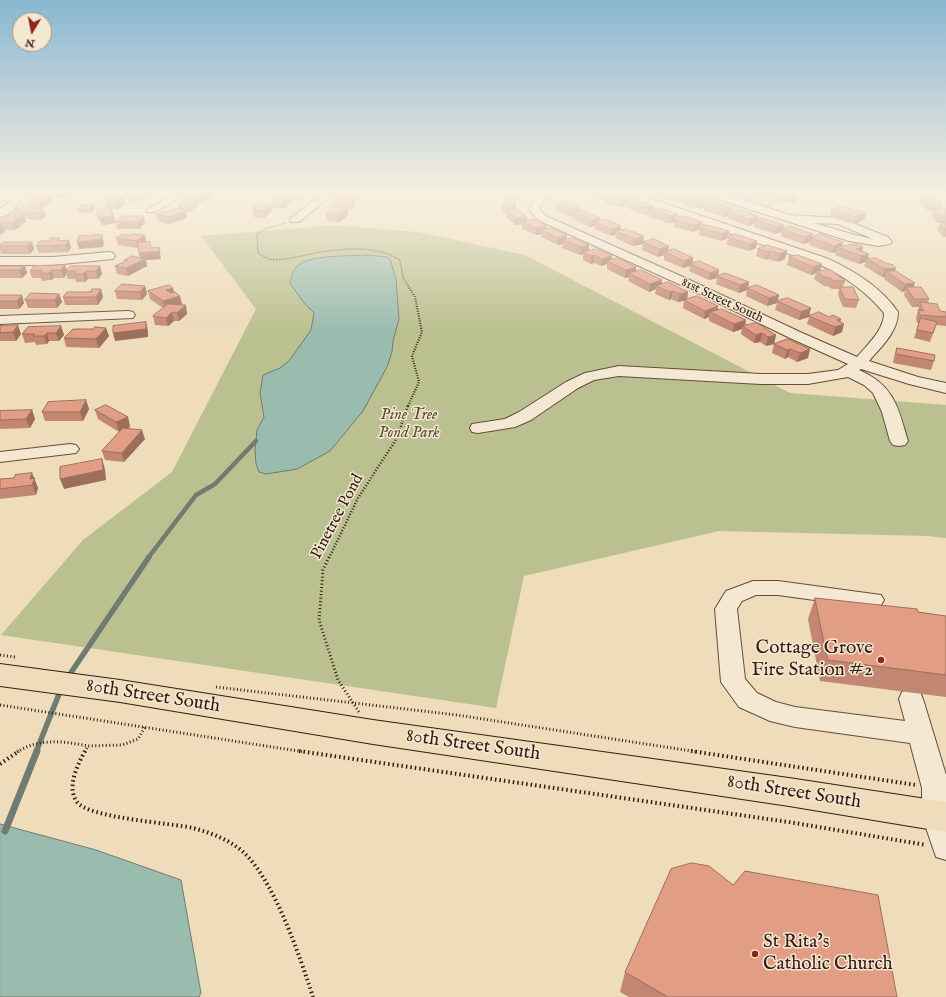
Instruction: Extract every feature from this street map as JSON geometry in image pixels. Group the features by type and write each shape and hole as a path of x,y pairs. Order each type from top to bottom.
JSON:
{"main road":[{"name":"80th Street South","path":"11,667 120,691 373,732 781,791 939,807"}],"street":[{"name":"81st Street South","path":"587,239 790,333 854,367 946,388"},
{"path":"478,428 509,423 525,416 572,385 597,374 619,371 761,379 808,379 842,374 854,367 886,331 891,319 891,312 876,295 842,270 822,261 756,239"},
{"path":"857,239 880,243 886,242 883,239"},
{"path":"0,261 53,261 109,256"},
{"path":"0,320 128,316"},
{"path":"854,367 864,378 876,386 883,396 899,441"},
{"path":"0,458 70,449"},
{"path":"873,600 778,588 753,588 734,596 726,609 733,682 748,700 770,712 795,717 921,734"},
{"path":"911,699 939,807 938,847"}],"path":[{"name":"Pinetree Pond","path":"256,239 258,253 270,259 297,257 322,252 360,249 388,253 400,260 403,278 415,297 422,332 412,356 419,382 408,405 397,438 358,498 323,570 319,620 338,680 373,732"},
{"path":"0,655 11,667"},
{"path":"212,686 457,715 868,779 939,807"},
{"path":"0,705 451,774 795,823 938,847"},
{"path":"0,764 29,745 66,741 88,746 122,746 138,739 145,727"},
{"path":"88,746 81,757 72,785 73,794 77,802 83,808 98,813 194,829 221,837 240,849 253,862 269,885 299,955 313,997"}],"green space":[{"name":"Pine Tree Pond Park","path":"203,239 448,239 525,255 790,393 946,405 946,538 927,536 719,531 524,576 496,708 1,635 83,540 172,472 256,309"}],"shaded area":[{"path":"367,255 387,257 390,259 396,279 399,319 393,341 392,352 387,367 363,411 330,451 297,469 266,474 259,472 256,464 255,451 257,430 264,417 260,393 263,375 280,368 289,361 311,330 314,313 304,303 290,283 293,272 300,264 313,259 332,256"},
{"path":"0,824 96,850 181,880 201,993 199,997 0,997"}],"building":[{"path":"51,239 60,239 58,241 69,240 65,245 36,246 40,241 49,241"},
{"path":"78,239 101,239 101,239 77,242"},
{"path":"120,239 140,239 136,241"},
{"path":"574,239 589,245 581,247 563,240"},
{"path":"654,239 669,246 659,249 643,242"},
{"path":"733,239 749,239 757,241 750,244"},
{"path":"813,239 833,239 843,242 834,246"},
{"path":"4,242 32,242 27,246 0,246"},
{"path":"150,242 151,248 159,247 160,251 139,253 138,243"},
{"path":"856,244 863,247 856,249 869,254 861,256 837,247"},
{"path":"767,245 787,251 780,254 758,249"},
{"path":"597,249 612,256 602,259 583,252"},
{"path":"674,249 693,258 684,261 665,252"},
{"path":"798,255 822,264 813,267 789,257"},
{"path":"132,256 145,259 126,268 115,266 128,260 125,260"},
{"path":"617,258 636,267 626,270 607,261"},
{"path":"876,258 893,265 896,268 885,269 867,259"},
{"path":"699,261 719,270 710,273 690,264"},
{"path":"65,265 61,270 51,270 49,273 39,273 42,270 30,271 34,266"},
{"path":"0,266 25,266 19,270 0,270"},
{"path":"71,266 100,266 96,271 86,271 83,274 74,274 76,271 66,271"},
{"path":"641,270 662,280 650,284 629,273"},
{"path":"831,270 845,281 834,281 830,278 826,278 816,271"},
{"path":"886,271 896,271 915,283 905,284"},
{"path":"725,273 749,282 740,285 717,276"},
{"path":"668,282 688,292 680,294 673,291 670,292 656,286"},
{"path":"122,284 145,286 140,292 115,291"},
{"path":"169,285 173,288 166,290 171,293 175,292 180,296 163,301 148,291"},
{"path":"757,285 779,295 769,298 747,288"},
{"path":"840,287 853,287 859,300 845,299"},
{"path":"907,287 921,287 929,299 914,299"},
{"path":"92,289 101,289 96,297 63,297 67,292 91,292"},
{"path":"31,293 59,294 55,300 25,300"},
{"path":"0,295 22,295 17,301 0,301"},
{"path":"697,296 718,306 705,311 684,300"},
{"path":"788,298 811,308 801,312 777,301"},
{"path":"920,302 937,304 940,311 946,312 946,317 920,315 918,310 923,311"},
{"path":"168,304 186,305 177,313 172,312 166,318 153,316"},
{"path":"722,309 746,320 734,324 710,312"},
{"path":"819,312 829,317 833,315 841,319 837,320 844,324 835,327 809,316"},
{"path":"921,318 937,322 933,333 917,330"},
{"path":"146,322 146,329 113,333 113,326"},
{"path":"757,323 776,335 768,337 762,333 756,335 742,326"},
{"path":"18,325 13,332 0,333 0,326"},
{"path":"61,326 56,333 47,333 44,336 22,334 28,327"},
{"path":"95,327 106,328 96,339 64,338 73,329 93,329"},
{"path":"788,339 810,349 800,353 790,349 787,350 774,344"},
{"path":"897,348 935,355 934,361 896,354"},
{"path":"86,400 80,412 42,412 48,402"},
{"path":"106,405 128,417 116,422 95,410"},
{"path":"32,410 26,419 0,420 0,411"},
{"path":"123,428 142,430 122,453 102,451"},
{"path":"102,459 103,470 60,479 60,467"},
{"path":"32,473 30,479 35,478 32,485 0,489 0,479 14,478 15,475"},
{"path":"815,598 917,609 918,612 946,616 946,675 828,660"},
{"name":"St Rita's Catholic Church","path":"692,863 709,866 733,885 745,871 878,895 897,997 668,997 625,972 671,869"}],"waterway":[{"path":"148,558 196,495 215,484 256,441"},
{"path":"68,677 149,557"},
{"path":"36,752 61,689"},
{"path":"5,831 37,751"}],"place":[{"name":"Cottage Grove Fire Station #2","path":"881,660"},
{"name":"St Rita's Catholic Church","path":"755,954"}]}
